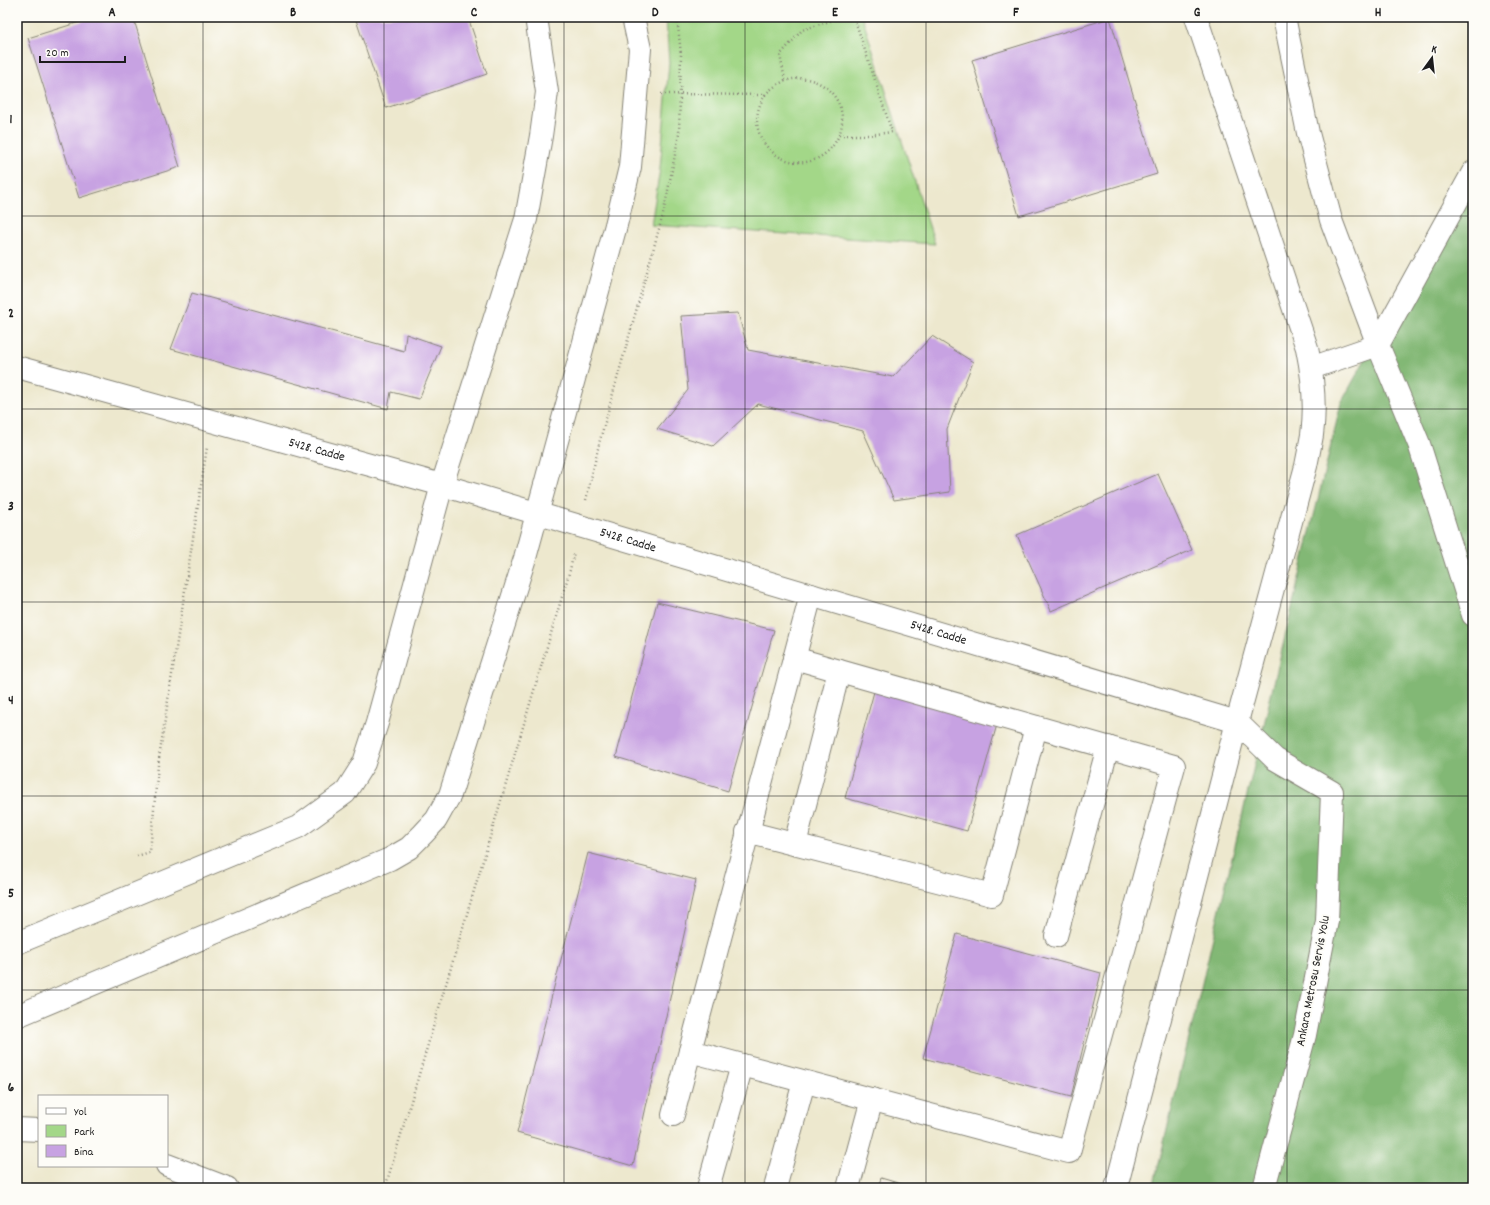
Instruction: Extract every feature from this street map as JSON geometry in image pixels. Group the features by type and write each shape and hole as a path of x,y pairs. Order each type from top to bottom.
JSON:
{"street":[{"path":"17,943 298,827 345,794 364,763 377,723 442,485 526,219 541,136 547,92 536,17"},
{"path":"17,1016 390,859 409,848 436,820 450,795 525,558 616,225 630,167 637,94 640,49 634,17"},
{"path":"1116,1188 1237,722 1306,466 1314,404 1311,368 1307,348 1196,17"},
{"path":"1284,17 1308,133 1331,220 1378,345 1419,444 1473,615"},
{"path":"1311,368 1378,345 1473,172"},
{"name":"5428. Cadde","path":"17,367 442,485 1237,722"},
{"path":"673,1115 811,595"},
{"path":"690,1051 1069,1152 1174,766 794,658"},
{"path":"795,844 839,672"},
{"name":"Ankara Metrosu Servis Yolu","path":"1237,722 1274,759 1332,792 1327,921 1305,1035 1264,1188"},
{"path":"747,832 992,895 1036,727"},
{"path":"1056,936 1108,747"},
{"path":"708,1188 742,1065"},
{"path":"775,1188 804,1082"},
{"path":"848,1188 872,1100"},
{"path":"17,1129 38,1130"},
{"path":"168,1165 227,1188"}],"path":[{"path":"600,440 664,211 679,134 681,54 677,17"},
{"path":"786,80 780,55 802,30 842,17"},
{"path":"839,135 869,135 892,132 854,17"},
{"path":"794,78 811,79 826,88 837,101 840,109 841,122 839,135 830,149 818,158 804,162 781,159 769,150 760,138 758,131 758,108 765,95 771,88 786,80 794,78"},
{"path":"637,94 765,95"},
{"path":"137,856 150,852 158,765 211,421"},
{"path":"385,1188 570,570"}],"green space":[{"path":"666,17 862,17 935,244 651,225 660,169 669,63"},
{"path":"1473,164 1473,1188 1153,1188 1341,403"}],"building":[{"path":"96,17 133,17 180,167 79,198 28,38"},
{"path":"355,17 468,17 487,74 386,108"},
{"path":"1110,18 1157,174 1019,216 972,60"},
{"path":"192,293 404,351 406,334 441,346 419,399 391,392 388,409 171,349"},
{"path":"738,313 748,350 893,377 932,336 973,362 947,429 950,492 894,500 863,431 758,404 713,446 657,429 688,390 681,316"},
{"path":"1158,474 1192,550 1051,611 1017,535"},
{"path":"657,602 774,630 728,791 616,757"},
{"path":"875,688 998,721 967,831 845,798"},
{"path":"588,853 696,880 633,1166 517,1133"},
{"path":"957,934 1101,973 1071,1097 923,1058"},
{"path":"881,1178 915,1188 878,1188"}]}
